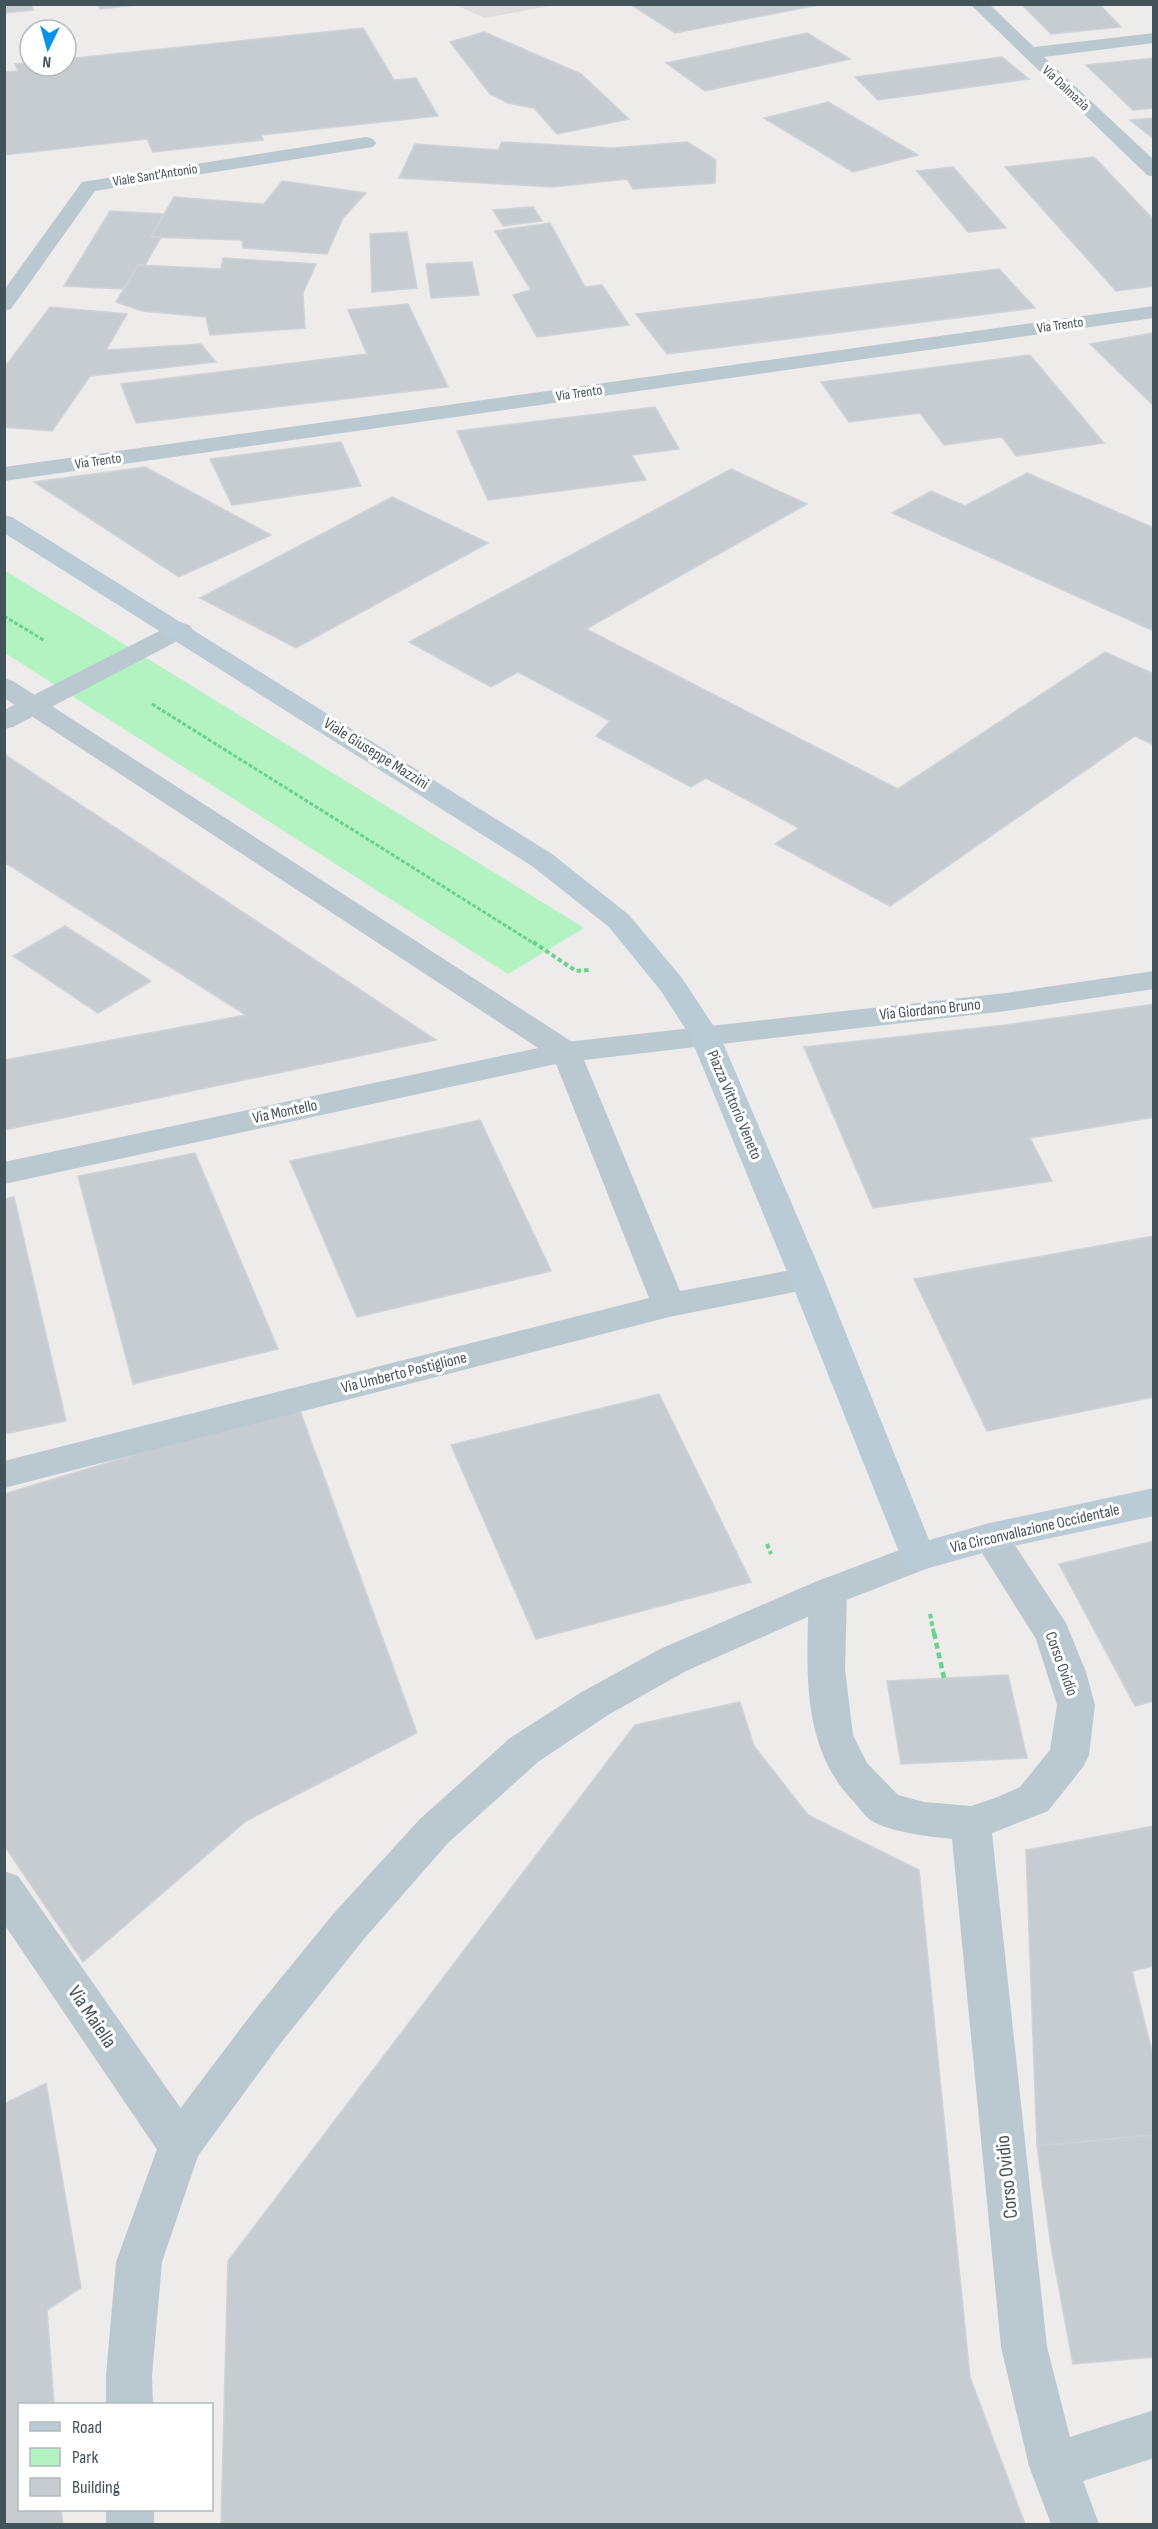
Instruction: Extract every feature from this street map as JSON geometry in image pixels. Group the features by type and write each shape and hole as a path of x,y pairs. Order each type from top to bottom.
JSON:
{"main road":[{"name":"Viale Giuseppe Mazzini","path":"4,522 180,630 542,860 619,921 672,985 705,1036"},
{"name":"Piazza Vittorio Veneto","path":"705,1036 807,1279 918,1557"},
{"name":"Via Circonvallazione Occidentale","path":"918,1557 990,1537 1154,1502"}],"street":[{"name":"Via Dalmazia","path":"978,4 1154,171"},
{"path":"1029,53 1154,38"},
{"name":"Viale Sant'Antonio","path":"4,305 88,186 366,142"},
{"name":"Via Trento","path":"4,474 1154,312"},
{"path":"4,721 180,630"},
{"path":"4,687 566,1052 669,1305"},
{"name":"Via Giordano Bruno","path":"705,1036 1006,1002 1154,980"},
{"name":"Piazza Vittorio Veneto","path":"566,1052 705,1036"},
{"name":"Via Montello","path":"4,1173 566,1052"},
{"name":"Via Umberto Postiglione","path":"4,1475 669,1305 807,1279"},
{"name":"Corso Ovidio","path":"828,1592 826,1670 834,1735 853,1775 886,1809 924,1819 971,1823 1005,1812 1034,1799 1069,1755 1076,1706 1053,1634 990,1537"},
{"path":"129,2403 129,2376 139,2262 180,2145 265,2030 349,1926 434,1831 524,1749 594,1704 673,1660 828,1592 918,1557"},
{"name":"Corso Ovidio","path":"971,1823 1024,2347 1053,2466 1075,2524"},
{"name":"Via Maiella","path":"4,1889 180,2145"},
{"path":"1053,2466 1154,2434"}],"path":[{"path":"4,616 100,672 576,971 652,961"},
{"path":"918,1557 944,1678"}],"shaded area":[{"path":"456,5 555,5 485,18"}],"green space":[{"path":"4,570 584,928 508,974 5,653"}],"building":[{"path":"4,4 31,4 33,10 4,13"},
{"path":"98,4 145,4 100,9"},
{"path":"630,4 823,4 675,33"},
{"path":"1021,4 1099,4 1121,27 1051,34"},
{"path":"363,28 394,80 416,78 438,116 261,135 263,140 153,152 147,139 4,155 4,72 18,71 18,78 78,78 78,58"},
{"path":"484,32 581,74 629,119 557,134 534,108 508,103 490,94 450,42"},
{"path":"807,33 850,59 705,91 666,63"},
{"path":"1002,57 1029,79 878,100 855,77"},
{"path":"1154,58 1154,108 1133,110 1086,65"},
{"path":"828,102 918,155 853,172 764,118"},
{"path":"1154,118 1154,139 1130,120"},
{"path":"502,142 613,148 687,142 716,160 715,183 633,189 627,179 553,187 399,178 415,144 498,150"},
{"path":"1094,157 1154,220 1154,286 1116,291 1005,167"},
{"path":"953,167 1006,228 968,232 917,171"},
{"path":"282,181 366,193 343,218 327,254 243,248 242,240 151,237 174,197 264,204"},
{"path":"533,207 542,221 503,226 493,210"},
{"path":"110,211 164,214 151,237 161,237 145,265 138,265 124,289 64,286"},
{"path":"550,223 585,287 602,285 629,325 537,337 513,295 531,290 495,231"},
{"path":"407,232 417,288 372,292 370,234"},
{"path":"223,258 316,264 303,293 305,328 210,335 206,317 142,311 116,302 138,265 221,269"},
{"path":"472,262 479,295 431,298 426,264"},
{"path":"999,269 1035,308 667,354 636,314"},
{"path":"408,304 448,387 136,423 121,384 367,354 348,310"},
{"path":"50,307 127,314 106,350 201,344 216,362 90,376 52,431 4,427 4,368"},
{"path":"1154,333 1154,406 1090,344"},
{"path":"1030,355 1104,443 1016,456 1002,437 944,445 920,413 849,422 821,382"},
{"path":"655,407 679,449 632,455 646,480 488,500 457,431"},
{"path":"341,442 361,486 232,505 210,459"},
{"path":"145,467 271,535 179,577 34,482"},
{"path":"731,469 807,504 586,629 898,789 1105,652 1154,674 1154,745 1135,736 890,906 775,844 799,828 706,778 691,787 596,736 610,721 518,672 491,687 409,642"},
{"path":"1027,473 1154,528 1154,631 892,513 931,491 965,506"},
{"path":"392,497 488,543 296,648 200,598"},
{"path":"4,754 436,1040 4,1130 4,1060 246,1015 4,862"},
{"path":"65,926 151,981 98,1013 13,956"},
{"path":"1154,1004 1154,1117 1030,1138 1052,1181 873,1208 804,1047 1006,1025"},
{"path":"480,1120 551,1271 357,1317 290,1161"},
{"path":"195,1153 278,1349 133,1384 78,1176"},
{"path":"14,1197 66,1421 4,1434 4,1199"},
{"path":"1154,1236 1154,1397 987,1431 914,1279"},
{"path":"659,1394 751,1582 536,1639 451,1445"},
{"path":"298,1405 417,1733 246,1821 83,1962 4,1845 4,1494"},
{"path":"1154,1541 1154,1701 1135,1706 1059,1564"},
{"path":"1008,1675 1027,1758 901,1764 887,1681"},
{"path":"740,1702 754,1746 808,1815 919,1870 970,2377 1025,2524 221,2524 228,2261 635,1725"},
{"path":"1154,1826 1154,1966 1132,1971 1154,2060 1154,2135 1037,2146 1026,1850"},
{"path":"46,2083 81,2288 47,2310 54,2403 18,2403 18,2511 61,2511 63,2524 4,2524 4,2104"},
{"path":"1154,2135 1154,2357 1073,2364 1051,2246 1037,2146"}]}
